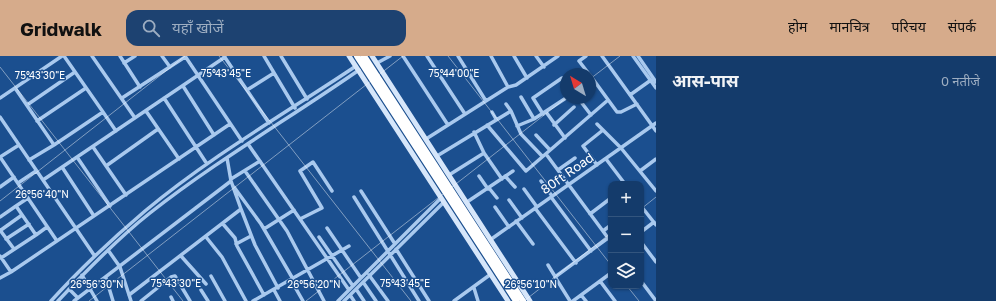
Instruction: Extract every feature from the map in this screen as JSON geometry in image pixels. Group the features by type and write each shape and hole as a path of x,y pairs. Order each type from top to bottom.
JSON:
{"highway":[{"path":"357,56 516,301"},
{"path":"364,56 523,301"}],"street":[{"path":"0,98 63,56 116,131"},
{"path":"92,56 135,118"},
{"path":"120,56 140,87"},
{"path":"124,63 135,56"},
{"path":"162,56 170,67"},
{"path":"122,98 185,56 242,141"},
{"path":"43,180 183,86 224,56 269,123"},
{"path":"264,56 298,112"},
{"path":"281,56 307,99"},
{"path":"349,56 508,301"},
{"path":"372,56 530,301"},
{"path":"377,63 390,56"},
{"path":"403,56 448,125"},
{"path":"427,56 465,114"},
{"path":"458,56 486,101"},
{"path":"491,56 508,87"},
{"path":"514,56 528,78"},
{"path":"536,56 544,67"},
{"path":"426,139 508,87 512,87 528,78 558,56"},
{"path":"584,68 579,61 586,56"},
{"path":"602,56 656,131"},
{"path":"633,56 653,79"},
{"path":"638,56 653,79 656,88"},
{"path":"51,301 94,255 146,210 207,164 357,68"},
{"path":"58,301 108,250 149,214 227,158 298,112 357,68"},
{"path":"26,105 75,72"},
{"path":"630,95 653,79 656,72"},
{"path":"247,90 274,73"},
{"path":"560,79 534,96 533,100 564,138"},
{"path":"596,83 619,113 637,104"},
{"path":"183,86 214,135"},
{"path":"15,88 54,146"},
{"path":"37,121 86,88"},
{"path":"521,97 534,119"},
{"path":"164,98 207,164"},
{"path":"487,125 526,171 608,100"},
{"path":"517,126 545,113 560,102"},
{"path":"506,104 511,111 517,126 528,142 544,155 558,170 608,237"},
{"path":"583,104 591,115"},
{"path":"554,125 574,107"},
{"path":"146,111 179,159"},
{"path":"437,156 474,132 511,111"},
{"path":"29,160 54,146 103,112"},
{"path":"492,112 496,119"},
{"path":"0,117 94,255"},
{"name":"80ft Road","path":"490,240 656,123"},
{"path":"0,278 110,206 230,124"},
{"path":"597,124 621,148 655,188"},
{"path":"106,166 158,129"},
{"path":"597,165 582,144 603,130"},
{"path":"474,132 484,153 503,177 515,187"},
{"path":"536,135 550,150"},
{"path":"248,144 348,290"},
{"path":"19,145 0,157 57,241"},
{"path":"93,147 126,195"},
{"path":"449,175 484,153"},
{"path":"77,157 110,206"},
{"path":"227,158 232,181 251,236 278,288"},
{"path":"558,170 575,158"},
{"path":"606,158 623,181"},
{"path":"640,171 656,159"},
{"path":"69,289 76,300 245,170 260,161"},
{"path":"300,219 322,208 300,171 313,162 332,191"},
{"path":"62,167 94,216"},
{"path":"245,170 279,220 324,301"},
{"path":"18,183 36,171"},
{"path":"467,202 513,171"},
{"path":"479,176 497,198"},
{"path":"1,185 14,177"},
{"path":"232,181 264,229 303,301"},
{"path":"541,181 591,251"},
{"path":"524,189 536,208 576,262"},
{"path":"361,191 429,301"},
{"path":"354,197 419,301"},
{"path":"0,216 28,198"},
{"path":"362,280 369,275 395,246 442,200"},
{"path":"510,200 522,218"},
{"path":"590,214 608,200"},
{"path":"16,206 36,235"},
{"path":"494,207 509,227"},
{"path":"129,295 182,256 241,209"},
{"path":"264,229 294,210"},
{"path":"644,210 655,224 644,230"},
{"path":"14,250 0,230 22,215"},
{"path":"516,221 533,244"},
{"path":"6,239 29,224"},
{"path":"223,224 235,238 236,244 264,295"},
{"path":"11,272 1,257 48,227"},
{"path":"603,231 608,227"},
{"path":"327,228 376,301"},
{"path":"236,244 251,236"},
{"path":"206,237 222,258 246,301"},
{"path":"319,237 364,301"},
{"path":"556,278 591,251 608,241"},
{"path":"256,301 264,295 328,260 349,246"},
{"path":"644,246 656,262"},
{"path":"100,250 104,254"},
{"path":"108,250 120,267 131,301"},
{"path":"338,301 389,253"},
{"path":"182,256 206,284"},
{"path":"548,265 572,301 608,275"},
{"path":"454,301 474,288 491,274"},
{"path":"82,275 97,301"},
{"path":"369,275 388,301"},
{"path":"141,301 171,277 175,276 190,301"},
{"path":"211,276 226,301"},
{"path":"106,278 113,301"},
{"path":"600,281 615,301"},
{"path":"644,285 656,301"},
{"path":"344,301 350,295 354,287"},
{"path":"474,288 478,301"},
{"path":"201,290 208,301"},
{"path":"274,290 280,301"},
{"path":"350,295 354,301"},
{"path":"581,295 586,301"}]}
